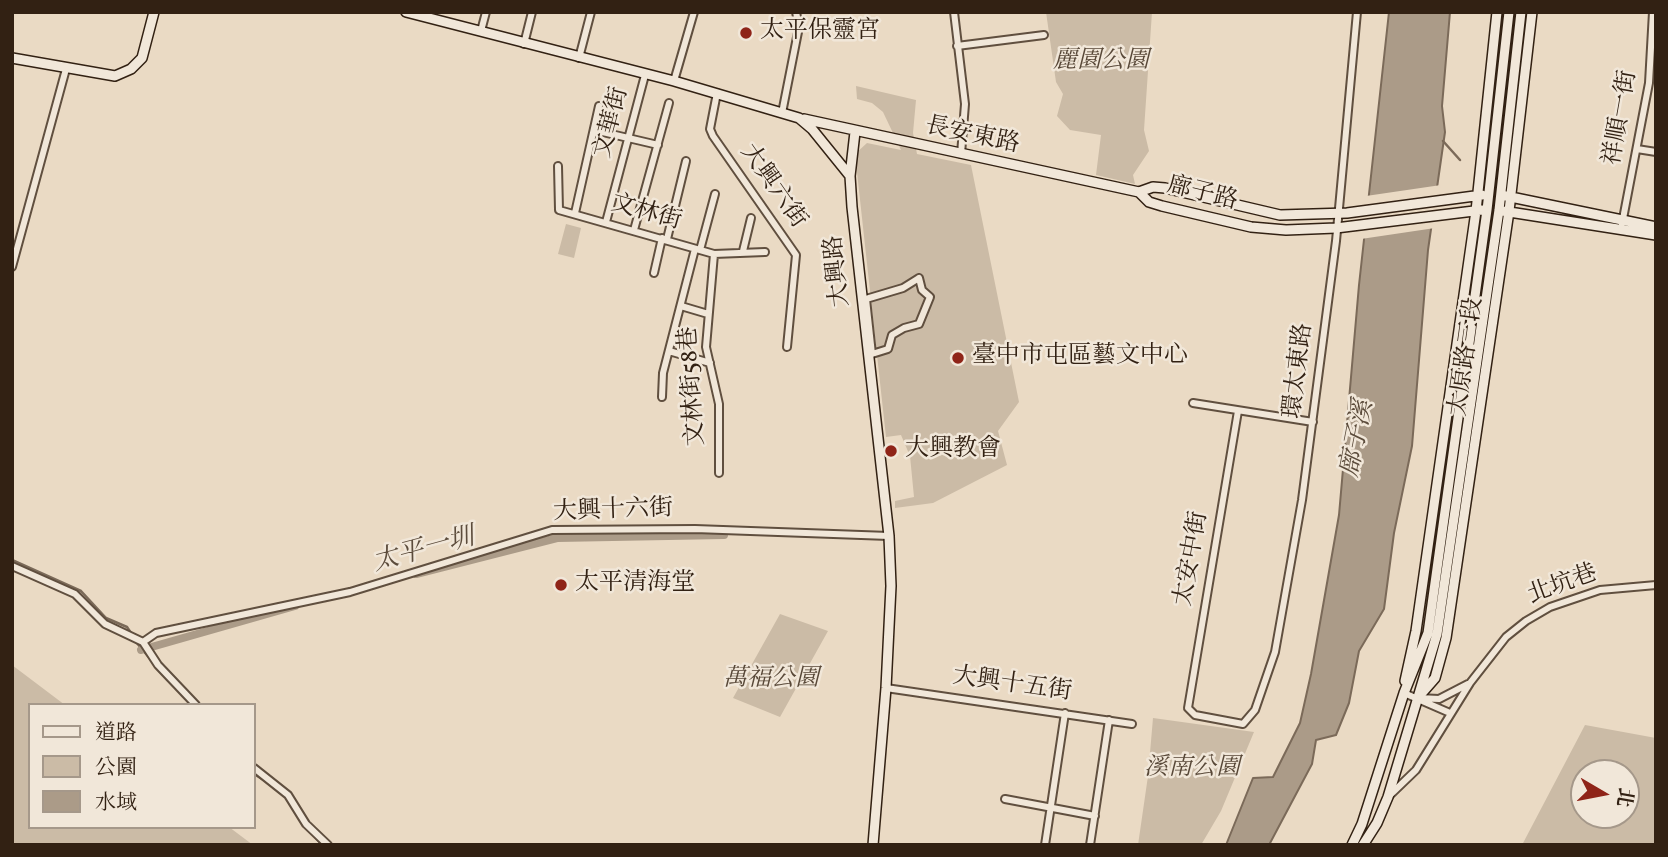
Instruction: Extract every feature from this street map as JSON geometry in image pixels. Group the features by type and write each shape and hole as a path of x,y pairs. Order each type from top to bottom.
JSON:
{"main road":[{"path":"12,58 115,76 131,69 146,49 154,12"},
{"path":"406,12 439,16 524,44 674,81 799,118 812,129 850,176"},
{"name":"太原路三段","path":"1352,845 1362,824 1404,693 1428,633 1487,210 1483,195 1497,12"},
{"name":"太原路三段","path":"1404,693 1416,631 1476,211 1483,195 1509,12"},
{"name":"太原路三段","path":"1363,845 1377,823 1388,797 1418,698 1435,678 1446,638 1504,211 1521,12"},
{"name":"太原路三段","path":"1505,196 1532,12"},
{"name":"長安東路","path":"799,118 1139,192"},
{"name":"大興路","path":"855,132 850,176 889,536 886,688 873,845"},
{"name":"廍子路","path":"1476,211 1341,227 1263,229 1149,202 1139,192 1153,187 1165,188 1263,213 1347,213 1483,195"},
{"path":"1483,195 1505,196 1656,235"},
{"path":"1476,211 1504,211 1656,227"}],"street":[{"path":"481,31 486,12"},
{"path":"524,44 532,12"},
{"path":"579,58 591,12"},
{"path":"674,81 694,12"},
{"path":"782,113 797,40 796,12"},
{"path":"954,12 965,104 961,155"},
{"name":"環太東路","path":"1243,724 1255,710 1275,652 1313,422 1341,227 1336,213 1357,12"},
{"name":"祥順一街","path":"1622,225 1653,84 1653,12"},
{"path":"957,46 1044,35"},
{"path":"12,267 66,69"},
{"name":"文華街","path":"606,222 645,75"},
{"name":"大興六街","path":"717,93 710,129 713,136 796,255 787,347"},
{"path":"634,230 669,103"},
{"path":"575,213 600,106"},
{"path":"594,130 658,145"},
{"path":"1637,149 1656,152"},
{"path":"654,273 686,161"},
{"name":"文林街","path":"558,166 559,210 714,254 765,252"},
{"path":"662,397 663,373 668,351 715,194"},
{"path":"743,251 751,218"},
{"name":"文林街58巷","path":"714,254 706,347 719,404 719,473"},
{"path":"919,278 922,290 930,297 919,324 892,335 888,349 872,354 866,299 903,288 919,278"},
{"path":"681,306 708,314"},
{"path":"668,351 710,363"},
{"path":"1193,403 1313,422"},
{"name":"太安中街","path":"1238,411 1189,698 1190,713 1243,724"},
{"name":"大興十六街","path":"143,642 156,633 350,592 552,530 695,529 889,536"},
{"path":"12,566 75,594 105,624 143,642 158,664 194,703"},
{"name":"北坑巷","path":"1388,797 1404,785 1416,770 1470,683 1506,638 1526,621 1550,607 1600,590 1656,585"},
{"path":"1418,698 1447,697 1470,683"},
{"name":"大興十五街","path":"886,688 1132,724"},
{"path":"1404,693 1450,713"},
{"path":"1045,845 1065,713"},
{"path":"1090,845 1109,720"},
{"path":"256,770 288,794 306,824 328,845"},
{"path":"1004,799 1095,816"}],"green space":[{"name":"麗園公園","path":"1046,12 1152,12 1144,130 1149,151 1133,175 1135,184 1096,175 1101,135 1070,130 1057,116 1063,94 1056,82"},
{"path":"856,86 916,100 913,133 917,154 971,165 1019,402 998,431 1007,465 933,503 895,508 895,501 914,497 910,456 901,435 886,437 855,154 867,143 901,150 883,112 872,103 857,99"},
{"path":"566,224 581,228 574,258 558,254"},
{"name":"萬福公園","path":"780,614 828,631 780,717 733,698"},
{"path":"12,665 62,703 28,703 28,829 232,829 253,845 12,845"},
{"name":"溪南公園","path":"1153,718 1254,732 1221,811 1201,845 1138,845"},
{"path":"1585,725 1656,738 1656,845 1522,845"}],"water":[{"name":"廍子溪","path":"1389,12 1450,12 1442,106 1445,132 1428,250 1412,446 1394,533 1384,609 1359,651 1349,703 1336,735 1316,740 1312,764 1269,845 1226,845 1253,778 1273,777 1300,723 1311,674 1339,515 1359,285"}],"pier":[{"path":"1441,185 1435,228 1361,239 1366,196"}],"waterway":[{"path":"1443,141 1460,160"},
{"name":"太平一圳","path":"416,574 557,538 724,535"},
{"path":"12,560 81,591 106,618 127,627 131,633"},
{"name":"太平一圳","path":"141,650 295,606"},
{"name":"太平一圳","path":"136,642 152,661"},
{"path":"256,775 267,782"},
{"path":"315,837 322,845"}],"place":[{"name":"太平保靈宮","path":"746,33"},
{"name":"臺中市屯區藝文中心","path":"958,358"},
{"name":"大興教會","path":"891,451"},
{"name":"太平清海堂","path":"561,585"}]}
